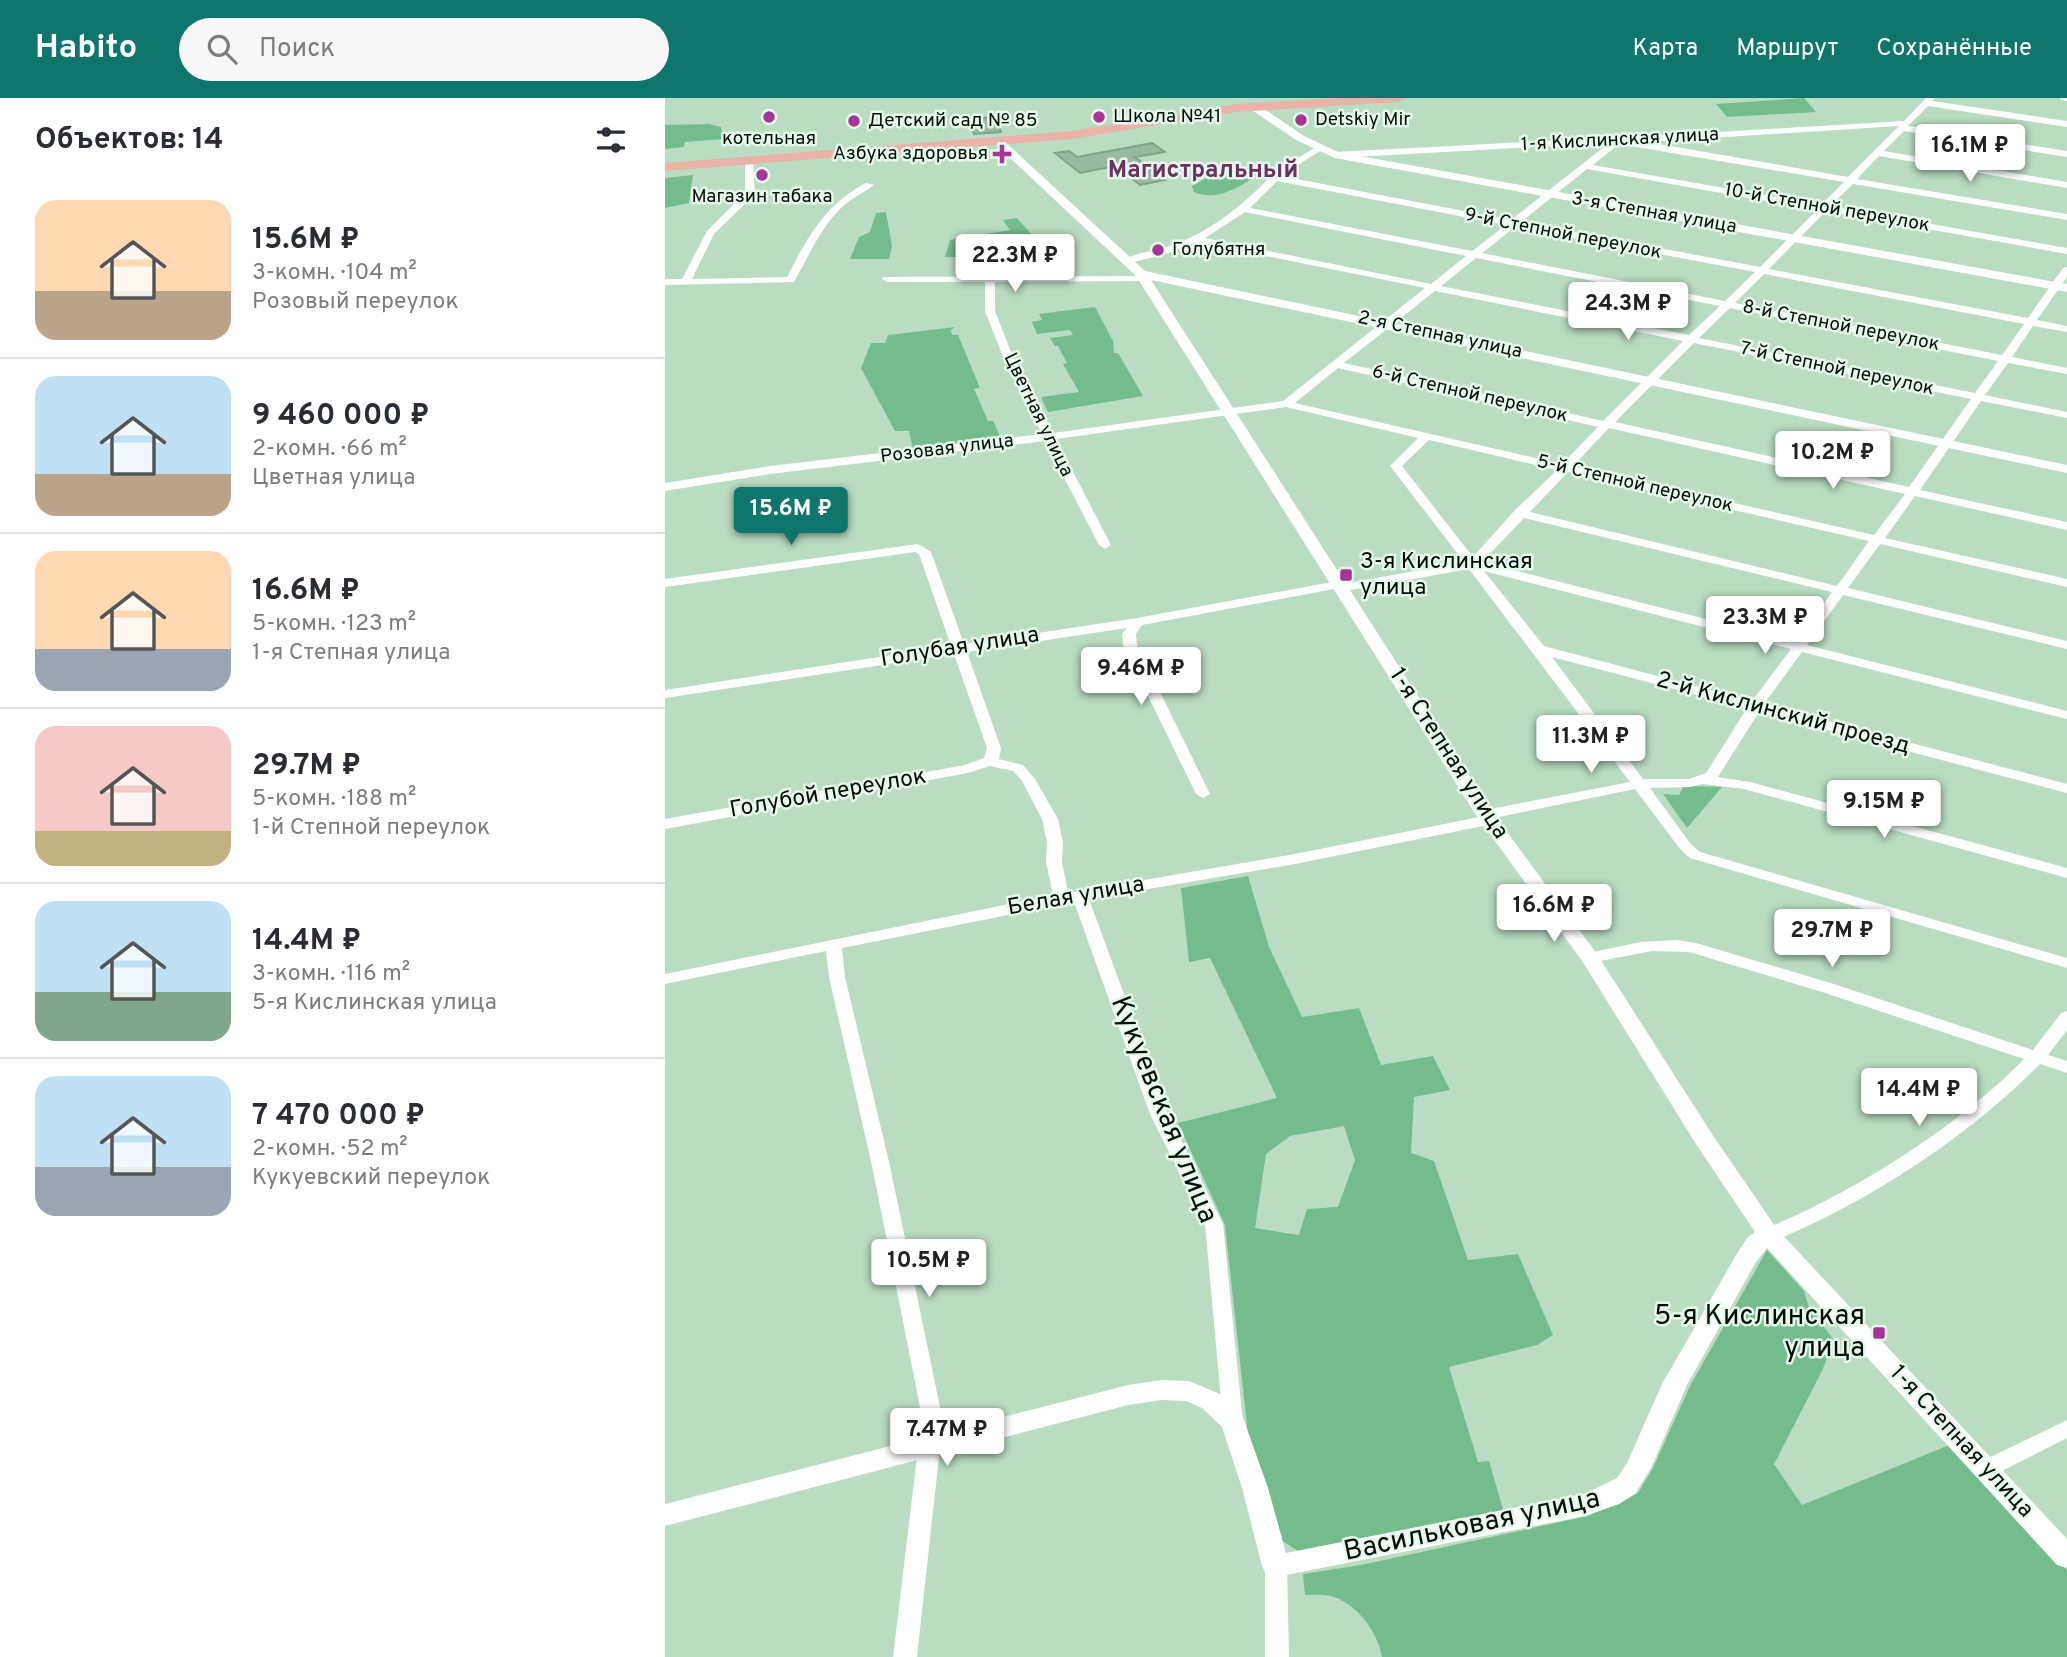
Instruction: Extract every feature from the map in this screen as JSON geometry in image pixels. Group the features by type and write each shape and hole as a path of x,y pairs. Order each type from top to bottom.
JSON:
{"main road":[{"path":"665,167 1072,135 1253,106 1399,98"}],"street":[{"path":"1473,564 1649,380 1794,239 1929,100 2067,124"},
{"name":"3-я Степная улица","path":"1253,106 1319,149 1335,155 2061,287"},
{"name":"1-я Кислинская улица","path":"1335,155 1904,126 2067,154"},
{"name":"1-я Степная улица","path":"998,141 1138,271 1487,817 1590,958 1704,1139 1769,1234 2067,1557"},
{"path":"1286,404 1617,141 2067,217"},
{"path":"887,279 990,279 1138,271 1243,209 1271,177 1319,149"},
{"path":"1877,153 2067,185"},
{"path":"686,281 710,233 750,194 748,160"},
{"name":"10-й Степной переулок","path":"1586,166 2067,251"},
{"name":"9-й Степной переулок","path":"1271,177 2067,329"},
{"path":"665,282 790,280 827,215 842,199 869,185"},
{"name":"8-й Степной переулок","path":"1243,209 2067,371"},
{"name":"7-й Степной переулок","path":"1195,239 2067,415"},
{"path":"1706,780 1755,707 1912,492 2004,358 2061,287 2067,270"},
{"name":"2-я Степная улица","path":"1138,271 2067,469"},
{"name":"Цветная улица","path":"990,279 990,311 1010,362 1105,545"},
{"name":"6-й Степной переулок","path":"1335,363 2067,526"},
{"name":"Розовая улица","path":"665,487 770,470 1048,437 1286,404"},
{"name":"5-й Степной переулок","path":"1286,404 2067,583"},
{"path":"1427,436 1396,466 1539,649 1685,846 1695,855 2067,963"},
{"path":"1519,513 2067,645"},
{"path":"665,583 918,548 925,552 994,748 993,757 989,761"},
{"path":"1338,587 1473,564 2067,715"},
{"name":"Голубая улица","path":"665,694 1137,622 1338,587"},
{"path":"1137,622 1129,634 1130,645 1203,794"},
{"name":"2-й Кислинский проезд","path":"1539,649 2067,789"},
{"name":"Голубой переулок","path":"665,824 968,769 989,761"},
{"name":"Кукуевская улица","path":"989,761 1018,768 1028,779 1050,820 1055,843 1054,862 1159,1114 1214,1224 1233,1422 1255,1488 1276,1566 1277,1657"},
{"name":"Белая улица","path":"665,979 1071,898 1295,859 1640,784 1706,780 1745,785 2067,873"},
{"path":"1590,958 1648,945 1670,943 1690,947 1828,988 2067,1067"},
{"path":"834,945 837,977 881,1166 930,1407 929,1448 905,1657"},
{"path":"1769,1234 1811,1219 1846,1200 1972,1116 2007,1089 2039,1058 2067,1017"},
{"name":"Васильковая улица","path":"1276,1566 1585,1505 1610,1496 1626,1486 1638,1468 1675,1384 1747,1256 1756,1243 1769,1234"},
{"path":"665,1515 1128,1395 1161,1390 1189,1391 1210,1401 1233,1422"},
{"path":"1986,1469 2067,1429"}],"green space":[{"path":"1804,98 1816,112 1727,117 1716,104"},
{"path":"709,124 721,127 723,139 685,142 684,147 665,149 665,125"},
{"path":"1227,167 1245,168 1256,173 1256,176 1219,194 1194,192 1192,186"},
{"path":"693,175 689,203 665,208 665,178"},
{"path":"886,212 892,246 889,259 850,259 859,237 870,232 876,213"},
{"path":"1017,218 1049,254 1030,257 945,257 950,240 1010,230 1003,220"},
{"path":"1095,307 1113,341 1114,353 1118,353 1143,396 1048,412 1041,397 1079,392 1063,364 1067,363 1058,346 1055,346 1050,338 1073,335 1070,330 1037,334 1032,322 1042,320 1039,314"},
{"path":"955,327 951,330 952,335 958,335 980,388 974,389 988,421 993,421 1001,438 913,449 909,431 895,431 861,368 871,343 885,343 888,335"},
{"path":"1684,786 1722,787 1687,828 1663,794 1679,795"},
{"path":"1248,876 1269,947 1302,1017 1359,1008 1381,1065 1433,1056 1450,1090 1414,1097 1411,1153 1434,1161 1468,1260 1518,1254 1553,1335 1537,1345 1449,1367 1478,1462 1489,1461 1505,1516 1303,1554 1279,1539 1248,1434 1225,1225 1178,1123 1277,1098 1210,958 1189,962 1181,888","holes":["1344,1126 1355,1160 1338,1207 1307,1209 1299,1235 1255,1228 1266,1154 1290,1136"]},
{"path":"1767,1250 1804,1291 1809,1308 1834,1340 1822,1371 1774,1464 1802,1505 1952,1444 2067,1570 2067,1657 1382,1657 1371,1630 1351,1606 1331,1596 1305,1595 1303,1574 1361,1565 1588,1516 1638,1493 1653,1468 1690,1386"}],"building":[{"path":"995,117 1001,132 974,134 968,119"},
{"path":"1152,143 1165,152 1135,157 1165,180 1140,185 1120,170 1114,171 1110,167 1080,173 1055,153 1069,151 1077,157"}],"place":[{"name":"котельная","path":"769,117"},
{"name":"Школа №41","path":"1099,117"},
{"name":"Detskiy Mir","path":"1301,120"},
{"name":"Детский сад № 85","path":"854,121"},
{"name":"Азбука здоровья","path":"1002,154"},
{"name":"Магазин табака","path":"762,175"},
{"name":"Голубятня","path":"1158,250"},
{"name":"3-я Кислинская улица","path":"1346,575"},
{"name":"5-я Кислинская улица","path":"1879,1333"}],"district":[{"name":"Магистральный","path":"1203,171"}]}
